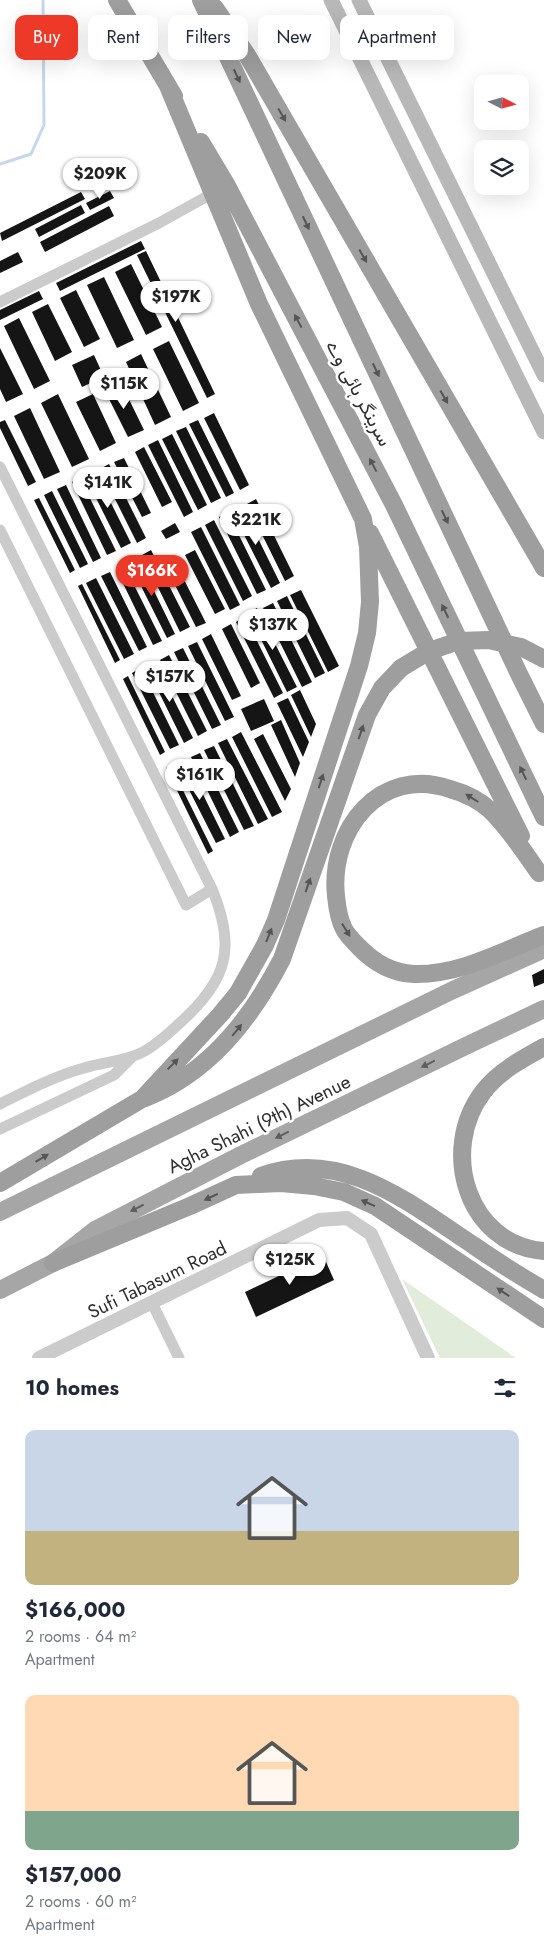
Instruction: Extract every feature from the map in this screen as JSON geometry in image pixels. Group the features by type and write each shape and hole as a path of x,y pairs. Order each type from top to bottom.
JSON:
{"highway":[{"name":"سرینگر ہائی وے","path":"117,0 226,184 394,505 544,817"},
{"name":"سرینگر ہائی وے","path":"202,0 544,724"},
{"path":"209,0 247,55 544,568"},
{"path":"168,86 260,304 363,519 542,877"},
{"path":"142,1099 166,1071 214,1022 238,993 265,945 276,920 359,666 367,633 370,574 363,519"},
{"path":"0,1183 142,1099 165,1090 188,1075 223,1045 252,1011 268,987 282,959 367,715 382,688 401,668 429,651 459,641 488,640 521,647 544,658"},
{"path":"519,674 544,708"},
{"path":"542,877 489,810 466,794 441,785 415,783 392,789 371,802 352,822 340,848 334,878 336,902 343,928 370,959 398,972 414,974 436,972 472,965 544,935"},
{"path":"544,1046 500,1075 483,1092 470,1114 462,1142 462,1170 469,1196 484,1222 510,1242 535,1251 544,1251"},
{"path":"53,1263 236,1185 271,1173 302,1168 333,1170 387,1189 544,1290"},
{"path":"236,1185 282,1183 314,1186 344,1192 375,1206 544,1319"}],"main road":[{"path":"359,0 544,375"},
{"path":"337,2 426,193 544,432"},
{"path":"468,277 490,265"},
{"name":"Agha Shahi (9th) Avenue","path":"0,1212 451,991 544,949"},
{"name":"Agha Shahi (9th) Avenue","path":"0,1290 53,1263 95,1230 241,1155 472,1042 544,1010"}],"street":[{"path":"0,302 158,223 213,193"},
{"path":"0,467 212,889 220,908 226,946 224,963 218,980 208,995 168,1034 151,1047 134,1056 62,1074 0,1104"},
{"path":"0,530 186,904 212,889"},
{"path":"0,1129 114,1074 134,1056"},
{"name":"Sufi Tabasum Road","path":"39,1358 319,1220 347,1218 371,1234 428,1358"},
{"path":"152,1303 179,1358"}],"green space":[{"path":"402,1279 516,1358 440,1358"}],"building":[{"path":"110,191 114,198 90,210 86,203"},
{"path":"81,192 85,199 2,241 0,233"},
{"path":"81,205 85,213 39,237 35,229"},
{"path":"109,206 114,216 45,252 40,242"},
{"path":"141,241 145,249 60,291 56,283"},
{"path":"146,251 215,394 207,398 137,255"},
{"path":"18,252 23,262 0,273 0,261"},
{"path":"131,264 162,327 146,335 115,272"},
{"path":"104,277 134,340 117,348 87,285"},
{"path":"76,290 100,339 84,347 60,298"},
{"path":"39,291 43,299 0,320 0,310"},
{"path":"48,304 72,352 55,361 32,312"},
{"path":"19,318 50,381 34,389 4,326"},
{"path":"169,341 199,403 183,411 153,349"},
{"path":"0,348 23,394 6,402 0,389"},
{"path":"141,354 171,417 155,425 126,362"},
{"path":"94,355 104,377 82,387 72,365"},
{"path":"121,383 144,430 128,437 105,391"},
{"path":"58,394 89,459 72,467 41,403"},
{"path":"93,394 116,443 100,451 76,402"},
{"path":"30,408 60,472 44,479 14,416"},
{"path":"214,413 249,485 240,490 204,418"},
{"path":"5,420 36,482 28,486 0,428 0,422"},
{"path":"198,420 234,493 226,497 189,424"},
{"path":"186,427 221,498 211,503 176,431"},
{"path":"172,434 207,505 198,510 162,439"},
{"path":"158,440 193,512 184,517 148,445"},
{"path":"144,447 172,502 162,507 135,452"},
{"path":"124,458 151,513 142,517 114,462"},
{"path":"109,464 146,538 137,543 100,469"},
{"path":"95,471 131,543 121,548 85,476"},
{"path":"80,478 116,551 107,555 72,482"},
{"path":"66,485 101,558 93,562 57,489"},
{"path":"52,491 88,564 80,568 44,495"},
{"path":"39,498 75,570 70,573 34,500"},
{"path":"256,499 294,576 285,581 247,504"},
{"path":"242,506 280,583 271,588 232,511"},
{"path":"228,513 266,590 257,594 219,517"},
{"path":"214,520 252,596 243,601 205,525"},
{"path":"175,523 180,532 166,539 161,531"},
{"path":"201,527 240,605 230,610 191,532"},
{"path":"151,550 190,627 180,632 142,555"},
{"path":"195,550 225,609 215,614 185,555"},
{"path":"138,558 175,634 167,638 129,562"},
{"path":"174,560 206,623 196,627 165,565"},
{"path":"124,565 162,641 153,645 116,569"},
{"path":"110,572 147,647 139,651 101,576"},
{"path":"96,578 134,654 124,659 86,583"},
{"path":"82,584 120,660 115,663 78,586"},
{"path":"301,590 339,666 328,672 290,595"},
{"path":"287,596 325,673 315,678 277,601"},
{"path":"273,603 312,682 302,687 263,608"},
{"path":"257,608 297,687 287,692 248,613"},
{"path":"245,617 283,693 274,698 236,622"},
{"path":"231,624 260,683 251,688 222,629"},
{"path":"211,634 241,696 232,700 202,639"},
{"path":"197,642 234,717 225,721 188,646"},
{"path":"183,648 221,725 212,729 174,652"},
{"path":"169,655 207,731 198,736 160,660"},
{"path":"155,662 193,738 184,743 146,666"},
{"path":"141,668 179,745 170,749 132,673"},
{"path":"128,676 165,752 160,755 123,679"},
{"path":"300,690 316,724 311,737 291,695"},
{"path":"288,698 309,742 303,757 277,703"},
{"path":"264,699 274,721 251,731 241,709"},
{"path":"281,720 300,763 295,777 271,725"},
{"path":"241,732 282,812 272,817 232,737"},
{"path":"263,734 291,789 285,801 254,739"},
{"path":"227,739 268,819 258,824 218,743"},
{"path":"214,746 254,826 244,830 204,750"},
{"path":"200,753 239,832 230,837 191,757"},
{"path":"186,760 225,839 216,843 176,764"},
{"path":"171,766 213,851 208,854 166,768"},
{"path":"544,969 544,983 534,987 532,975"},
{"path":"323,1255 334,1280 256,1317 245,1292"}],"waterway":[{"path":"0,164 31,154 44,125 43,0"}]}
